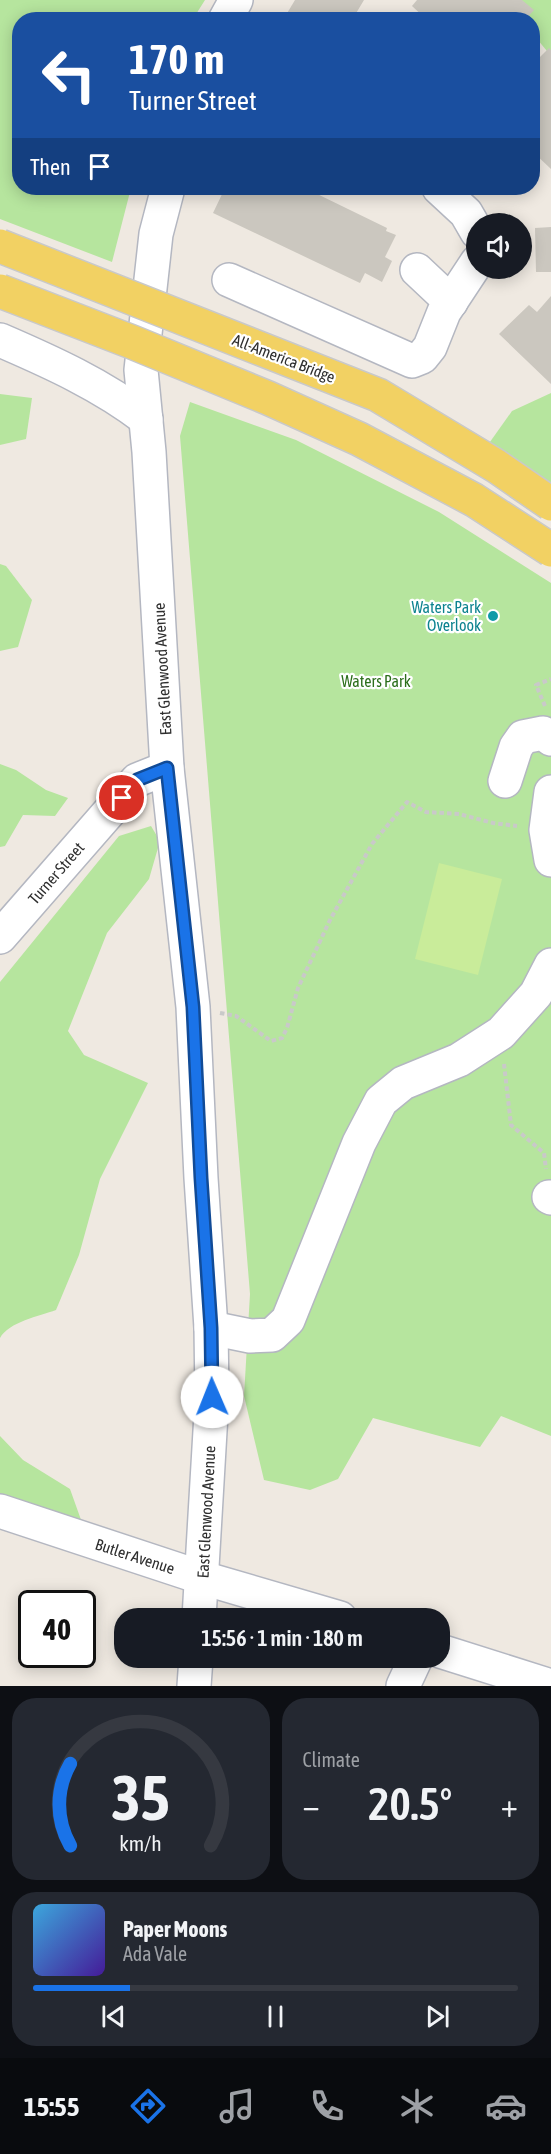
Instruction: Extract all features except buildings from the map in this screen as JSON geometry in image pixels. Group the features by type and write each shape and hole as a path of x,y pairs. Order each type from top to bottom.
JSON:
{"main road":[{"name":"All-America Bridge","path":"0,246 378,395 496,466 551,504"},
{"path":"0,291 268,398 358,439 474,500 551,550"}],"street":[{"name":"East Glenwood Avenue","path":"166,195 156,234 141,370 167,768 193,1007 211,1328 212,1397 201,1608"},
{"path":"447,195 466,213"},
{"path":"417,270 451,302"},
{"path":"229,280 412,361 422,357 430,347 444,312 466,279"},
{"path":"0,340 47,360 122,400 146,419"},
{"path":"505,781 516,747 524,736 543,733 551,739"},
{"name":"Turner Street","path":"0,937 137,780 167,768"},
{"path":"548,845 551,792"},
{"path":"211,1328 250,1336 272,1335 288,1320 359,1143 381,1101 404,1083 459,1060 501,1033 536,994 551,965"},
{"name":"Butler Avenue","path":"0,1511 203,1578 306,1608"},
{"path":"450,1654 551,1686"},
{"path":"194,1686 195,1668"},
{"path":"403,1686 411,1668"}],"path":[{"path":"193,1007 236,1016 271,1041 282,1038 298,988 330,920 372,844 407,802 426,812 459,814 493,823 548,845"},
{"path":"501,1033 511,1125 544,1153 550,1198"}],"green space":[{"path":"0,0 205,0 197,12 12,12 12,195 129,195 112,262 0,219"},
{"path":"504,0 551,0 551,56 540,43 540,12 514,12"},
{"path":"551,393 551,504 480,456 512,411"},
{"path":"0,394 32,398 26,439 0,445"},
{"name":"Waters Park","path":"190,402 296,440 439,512 551,583 551,1436 501,1416 480,1447 373,1418 338,1479 310,1490 264,1480 244,1396 250,1294 180,436"},
{"path":"0,564 6,566 32,600 18,647 0,651"},
{"path":"0,764 16,770 46,790 68,798 55,816 23,815 5,846 0,847"},
{"path":"151,826 160,841 149,879 107,933 68,1031 84,1055 148,1083 100,1179 79,1255 56,1310 17,1324 4,1332 0,1338 0,982 119,836"},
{"path":"439,863 502,879 478,975 415,959"},
{"path":"0,1436 23,1460 70,1489 85,1531 0,1505"}],"place":[{"name":"Waters Park Overlook","path":"493,616"}],"route":[{"path":"122,798 137,780 167,768 193,1007 211,1328 212,1397"}]}
